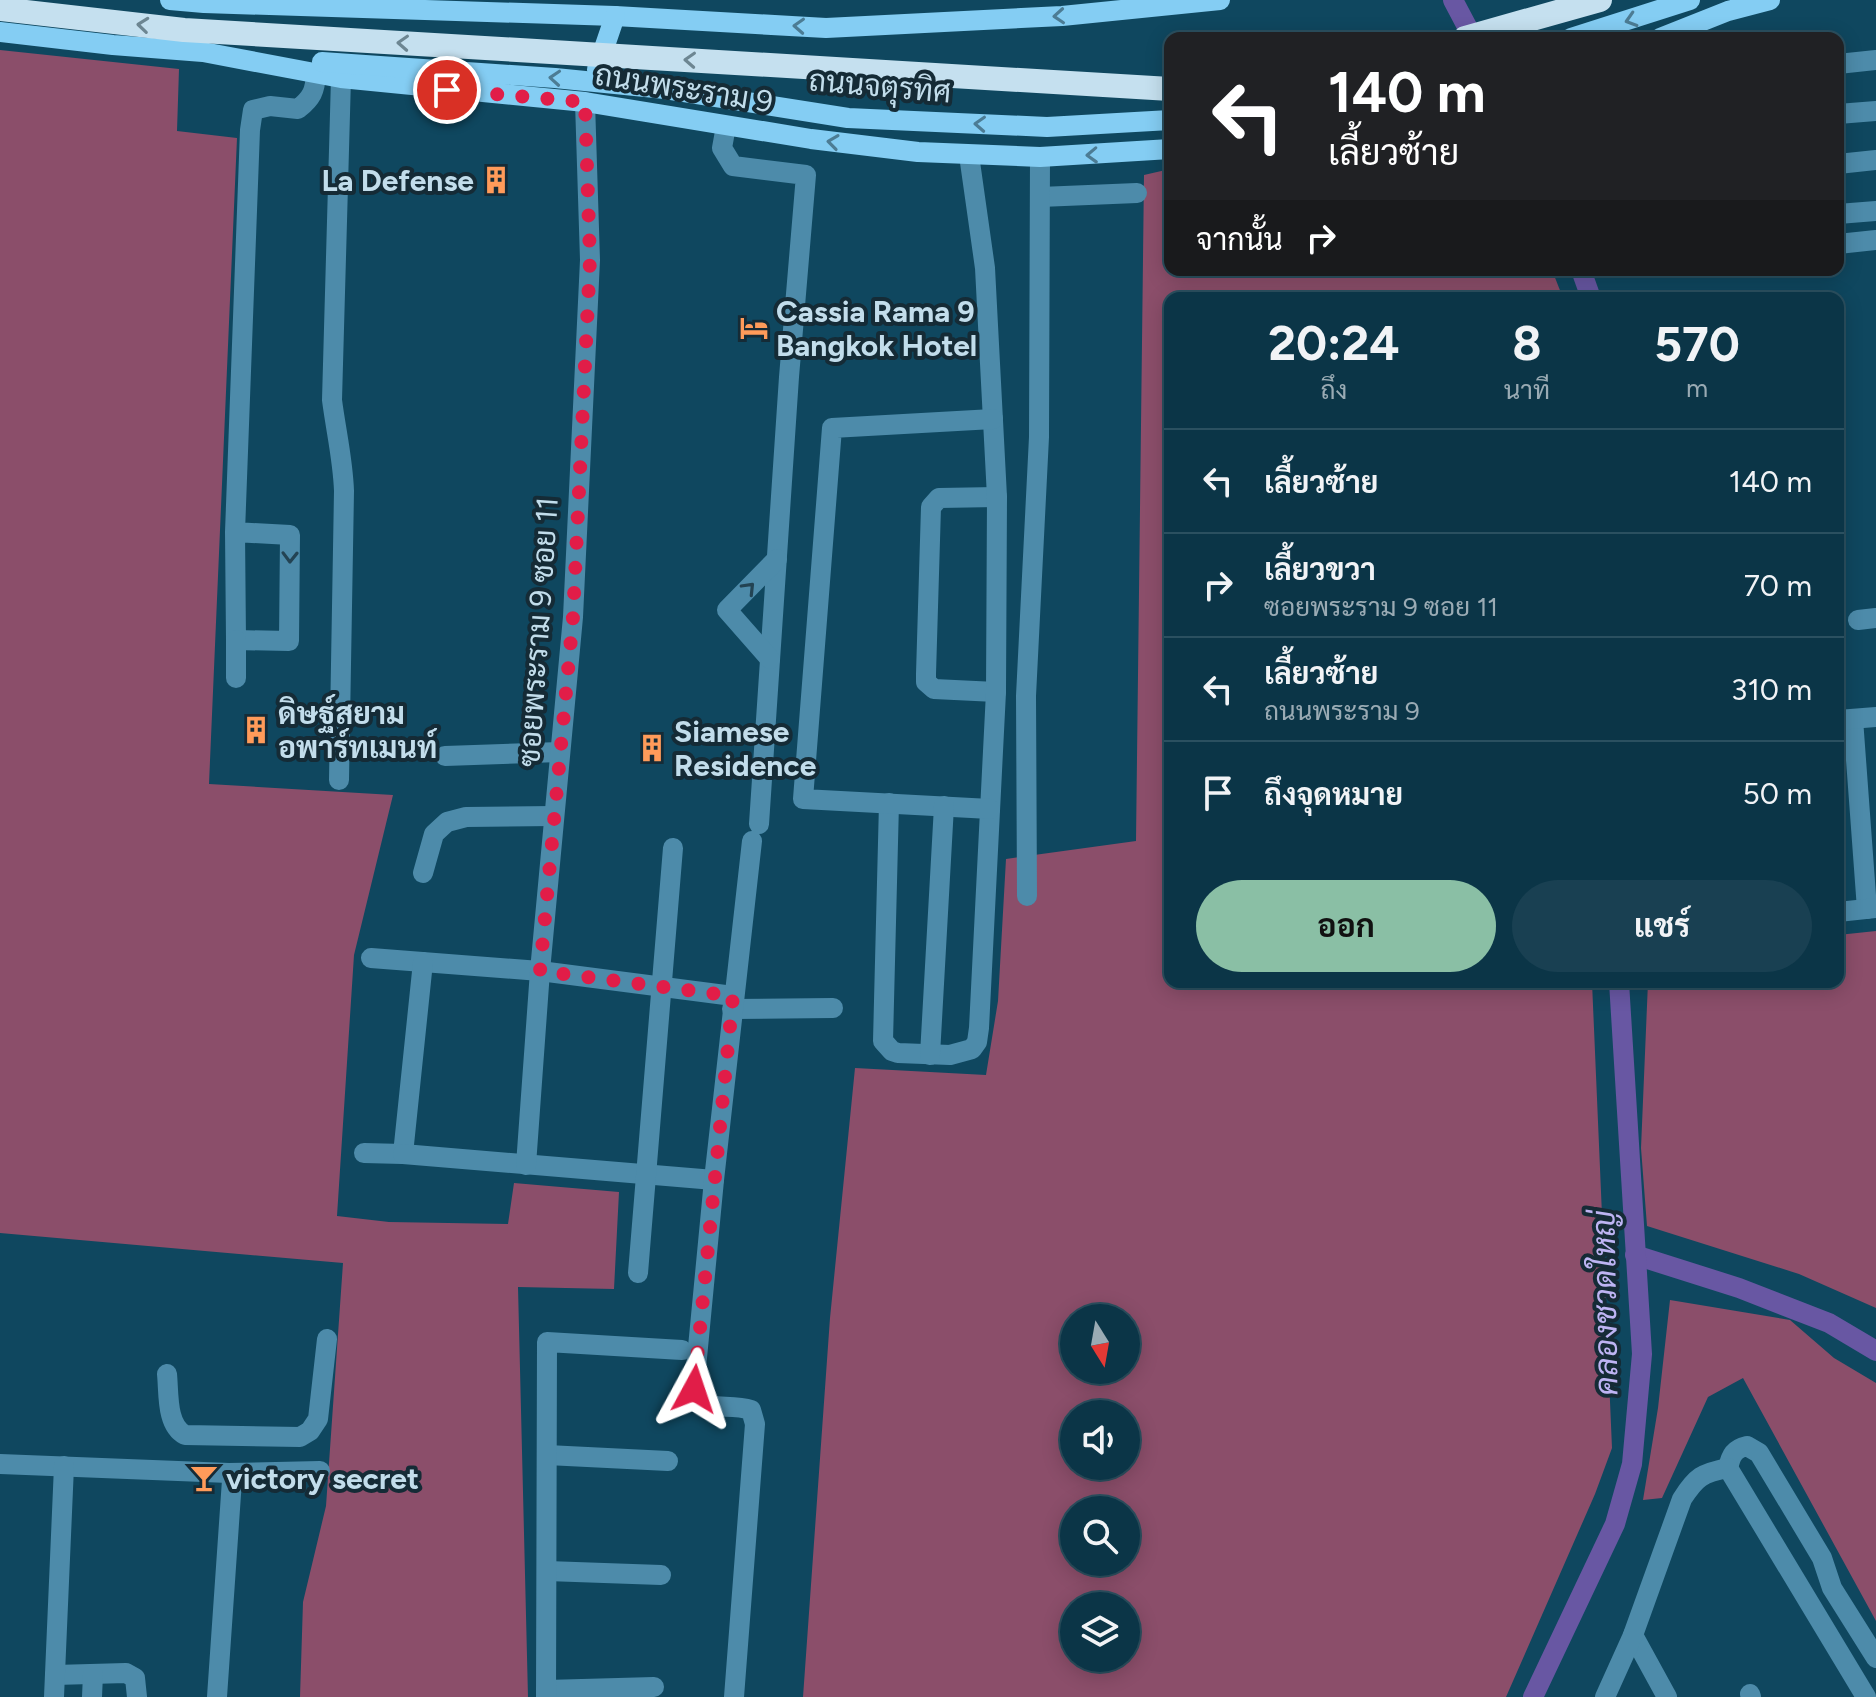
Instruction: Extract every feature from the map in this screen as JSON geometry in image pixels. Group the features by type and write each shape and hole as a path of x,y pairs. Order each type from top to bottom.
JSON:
{"highway":[{"path":"1483,32 1600,0"},
{"path":"0,9 184,30 1164,89"}],"main road":[{"name":"ถนนพระราม 9","path":"170,0 615,16 826,28 1062,16 1220,0"},
{"path":"430,0 454,11"},
{"path":"1590,32 1690,0"},
{"path":"1675,32 1728,11 1770,0"},
{"path":"0,1 113,45"},
{"path":"585,102 615,16"},
{"name":"ถนนพระราม 9","path":"0,32 203,52 341,78 585,102 853,144 969,155 1040,157 1164,149"},
{"name":"ถนนจตุรทิศ","path":"203,52 665,89 848,118 1047,127 1164,120"}],"street":[{"path":"1844,63 1876,60"},
{"path":"236,678 235,532 250,130 253,110 270,106 298,109 308,101 314,92 316,74"},
{"path":"339,780 344,491 343,460 337,441 332,386 341,78"},
{"name":"ซอยพระราม 9 ซอย 11","path":"526,1165 540,971 573,617 589,276 585,102"},
{"path":"1844,114 1876,111"},
{"path":"726,126 722,148 733,166 806,175 756,833 733,1003 694,1389 696,1402 708,1407 751,1410 755,1424 734,1697"},
{"path":"889,803 883,1041 892,1051 930,1055 950,1055 972,1049 977,1042 996,692 997,497 985,268 969,155"},
{"path":"1027,896 1026,696 1039,437 1040,157"},
{"path":"1844,163 1876,160"},
{"path":"1040,197 1137,193"},
{"path":"1844,214 1876,211"},
{"path":"1844,243 1876,240"},
{"path":"990,809 803,799 832,428 993,419"},
{"path":"996,692 934,689 926,682 926,674 931,507 939,498 997,497"},
{"path":"235,532 290,535 289,641 236,640"},
{"path":"770,659 727,610 777,559"},
{"path":"1844,911 1871,908 1846,719 1876,717"},
{"path":"445,756 560,752"},
{"path":"930,1055 944,806"},
{"path":"423,873 434,834 447,822 466,817 554,816"},
{"path":"638,1273 673,848"},
{"path":"371,958 540,971 662,987 733,1003 833,1008"},
{"path":"403,1154 423,962"},
{"path":"364,1153 714,1180"},
{"path":"167,1374 172,1422 177,1431 185,1435 300,1437 310,1431 318,1419 327,1339"},
{"path":"654,1687 546,1693 547,1342 682,1350"},
{"path":"190,1470 195,1436"},
{"path":"0,1464 229,1473 310,1471 300,1437"},
{"path":"1866,1697 1728,1468 1731,1455 1738,1448 1747,1446 1759,1453 1822,1558 1832,1588 1876,1658"},
{"path":"547,1455 668,1461"},
{"path":"54,1697 64,1466"},
{"path":"1605,1697 1633,1635 1682,1499 1692,1484 1706,1472 1728,1468"},
{"path":"217,1697 232,1480 229,1473"},
{"path":"547,1571 661,1575"},
{"path":"1633,1635 1667,1697"},
{"path":"55,1675 126,1673 135,1678 137,1697"},
{"path":"92,1697 93,1674"}],"shaded area":[{"path":"0,50 179,69 177,131 237,138 209,784 393,795 354,955 337,1216 389,1222 508,1224 514,1183 619,1192 614,1289 518,1287 528,1697 300,1697 303,1602 326,1506 343,1263 0,1233"},
{"path":"1164,170 1164,276 1554,276 1561,292 1164,292 1164,988 1592,988 1612,1448 1506,1697 803,1697 830,1318 855,1068 986,1075 998,1001 1006,859 1136,841 1144,175"},
{"path":"1876,931 1876,1308 1799,1274 1647,1226 1641,1148 1648,988 1844,988 1844,934"},
{"path":"1670,1300 1790,1320 1834,1358 1876,1383 1876,1621 1743,1378 1708,1397 1662,1498 1643,1500 1658,1408"}],"waterway":[{"name":"คลองชวดใหญ่","path":"1453,0 1470,32"},
{"name":"คลองชวดใหญ่","path":"1583,276 1589,292"},
{"name":"คลองชวดใหญ่","path":"1533,1697 1615,1524 1632,1464 1642,1354 1619,988"},
{"path":"1635,1255 1739,1288 1829,1323 1876,1351"}],"place":[{"name":"La Defense","path":"496,180"},
{"name":"Cassia Rama 9 Bangkok Hotel","path":"754,328"},
{"name":"ดิษฐ์สยาม อพาร์ทเมนท์","path":"256,730"},
{"name":"Siamese Residence","path":"652,748"},
{"name":"victory secret","path":"204,1478"}],"route":[{"path":"447,90 585,102 590,260 573,617 540,971 733,996 694,1389"}]}
